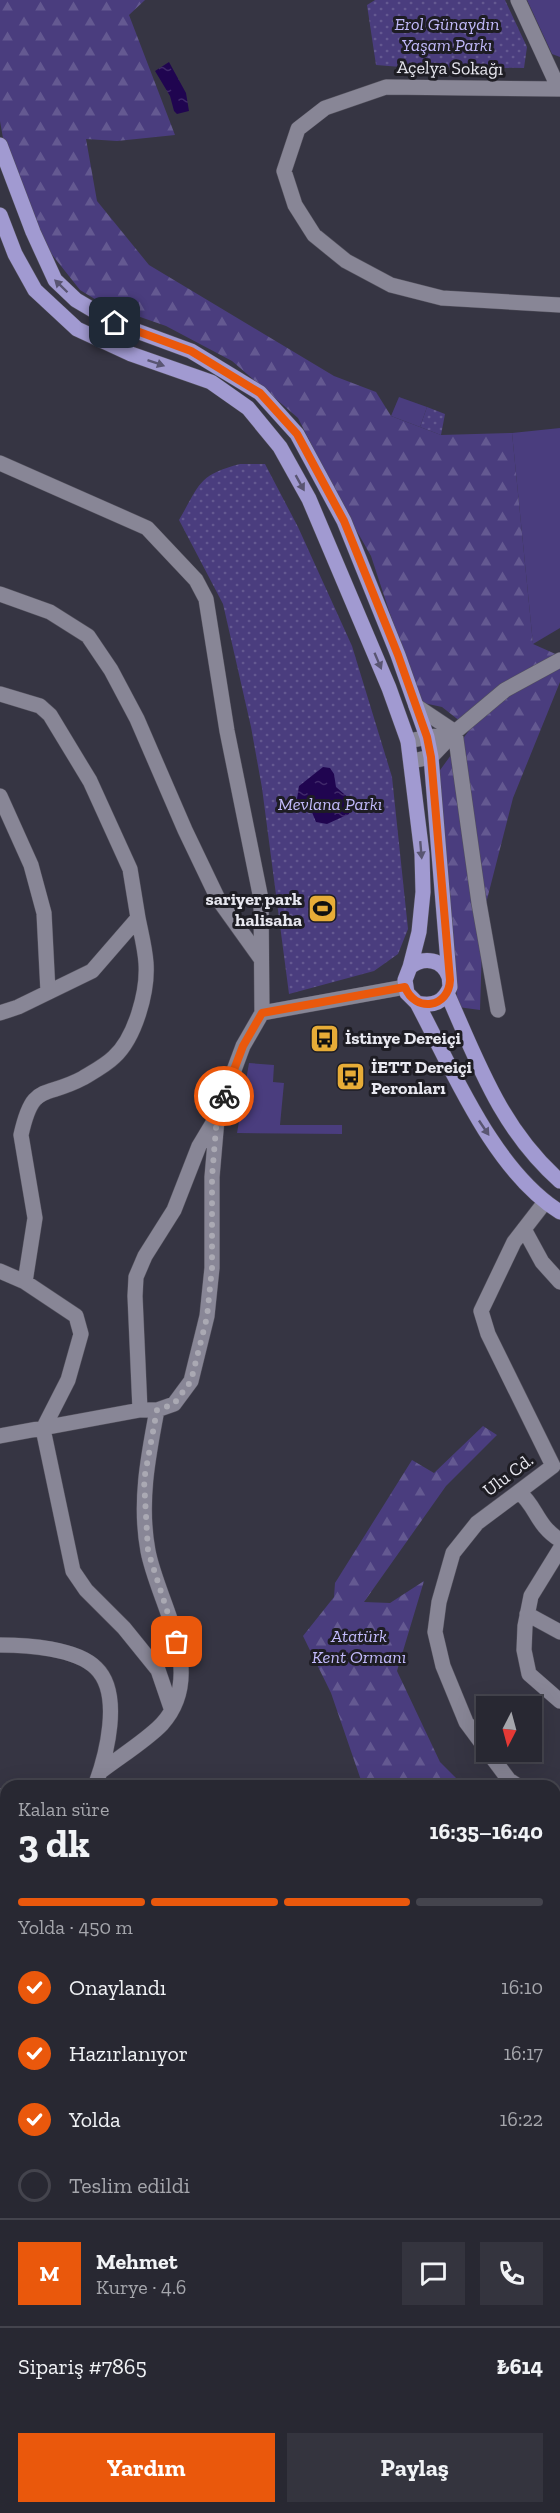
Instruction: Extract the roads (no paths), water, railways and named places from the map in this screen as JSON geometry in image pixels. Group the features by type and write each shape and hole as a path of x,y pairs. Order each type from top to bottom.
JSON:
{"main road":[{"path":"0,145 33,232 55,280 76,300 115,323 191,351 260,393 297,434 344,521 427,737 431,757 449,986 443,999 431,1005 417,1003 411,999 405,987 406,973 410,967 419,932 423,892 422,854 408,741 387,682 326,537 309,499 280,447 248,408 211,381 131,354 77,329 35,290 15,254 0,215"},
{"path":"410,967 430,960 444,966 449,986 488,1085 513,1131 539,1162 560,1181"},
{"path":"417,1003 475,1114 505,1158 545,1203 560,1212"}],"street":[{"path":"518,0 560,89"},
{"name":"Açelya Sokağı","path":"560,89 386,87 325,108 298,129 284,171 295,205 314,235 346,261 391,285 442,298 560,305"},
{"path":"0,463 147,528 196,580 206,599 227,731 261,899 262,1013 243,1046 217,1116 199,1146 174,1210 145,1256 136,1277 140,1410"},
{"path":"0,594 50,612 87,636 111,670 137,719 218,899 261,959"},
{"path":"412,761 431,757 455,732 505,690 560,660"},
{"path":"0,694 40,706 50,716 90,781 130,869 146,965 137,1021 115,1057 82,1078 42,1093 32,1101 24,1121 21,1135 35,1218 25,1282"},
{"path":"416,706 455,732 479,903 498,1010"},
{"path":"408,741 455,732"},
{"path":"0,796 31,866 44,914 48,992"},
{"path":"0,1013 65,986 92,971 138,918"},
{"path":"262,1013 405,987"},
{"path":"0,1436 140,1410 157,1410 174,1404 191,1381 207,1317 212,1268 212,1177 217,1116"},
{"name":"Ulu Cd.","path":"476,1735 466,1722 443,1666 435,1632 439,1602 453,1553 477,1522 556,1467 488,1334 481,1311 514,1242 545,1203"},
{"path":"524,1228 542,1262 560,1282"},
{"path":"0,1271 25,1282 76,1316 81,1334 68,1380 43,1429 73,1571 86,1590 124,1628 158,1670 171,1708"},
{"path":"98,1779 162,1724 176,1699 182,1661 148,1551 144,1480 157,1410"},
{"path":"519,1492 525,1497 546,1531 560,1540"},
{"path":"560,1549 531,1596 524,1650 529,1674 560,1701"},
{"path":"527,1614 560,1632"},
{"path":"0,1645 22,1645 79,1656 97,1669 106,1683 111,1702 105,1757 98,1779"},
{"name":"Ulu Cd.","path":"496,1762 509,1780"}],"water":[{"path":"169,62 186,93 189,111 177,114 174,111 170,96 155,71"},
{"path":"323,767 330,768 334,774 336,787 351,800 349,814 327,824 316,822 309,805 297,799 299,786"}],"place":[{"name":"sariyer park halisaha","path":"323,909"},
{"name":"İstinye Dereiçi","path":"324,1038"},
{"name":"İETT Dereiçi Peronları","path":"350,1077"}],"park label":[{"name":"Erol Günaydın Yaşam Parkı","path":"447,34"},
{"name":"Mevlana Parkı","path":"330,804"},
{"name":"Atatürk Kent Ormanı","path":"359,1646"}]}
